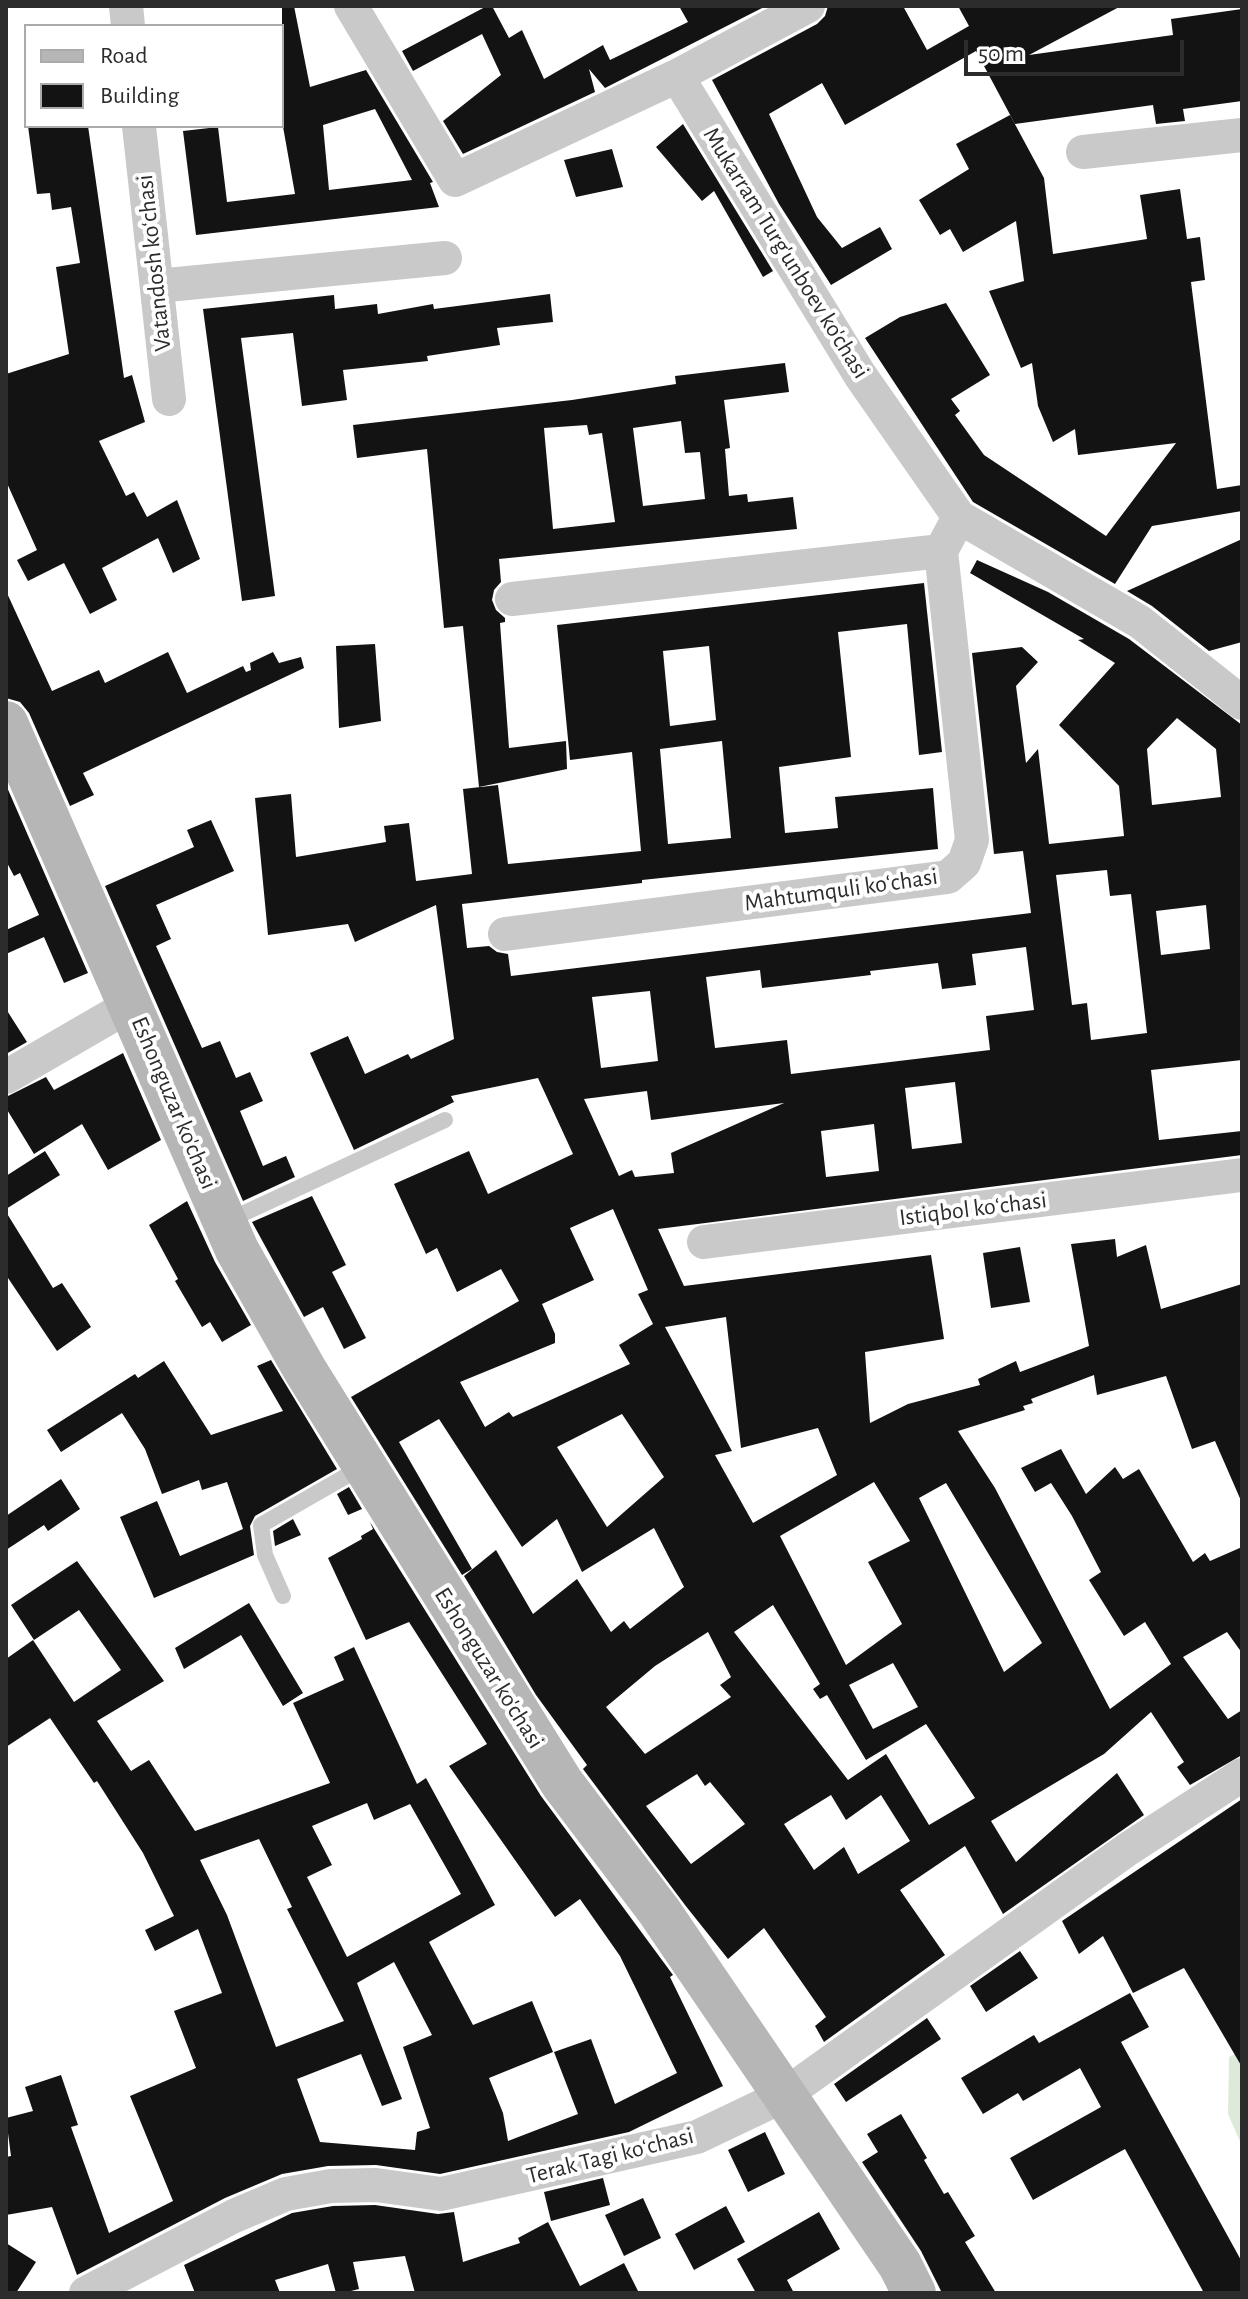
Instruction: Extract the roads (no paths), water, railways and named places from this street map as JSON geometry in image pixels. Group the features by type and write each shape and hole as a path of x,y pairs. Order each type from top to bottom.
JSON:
{"street":[{"path":"351,6 455,180 677,76 808,6"},
{"name":"Mukarram Turg'unboev ko'chasi","path":"677,76 860,375 959,517 1140,622 1242,703"},
{"name":"Vatandosh koʻchasi","path":"139,128 169,399"},
{"path":"1083,152 1242,135"},
{"path":"157,286 445,258"},
{"path":"512,599 941,551 959,517"},
{"name":"Mahtumquli koʻchasi","path":"505,934 948,877 964,863 972,840 941,551"},
{"name":"Eshonguzar ko'chasi","path":"6,723 132,1004 225,1222 260,1290 363,1467 562,1783 659,1911 900,2265 914,2293"},
{"name":"Eshonguzar ko'chasi","path":"6,1077 132,1004"},
{"name":"Istiqbol koʻchasi","path":"704,1242 1242,1175"},
{"name":"Terak Tagi koʻchasi","path":"86,2293 234,2216 286,2194 331,2186 376,2185 441,2194 479,2188 697,2137 783,2096 1128,1849 1242,1775"}],"lane":[{"path":"225,1222 445,1120"},
{"path":"283,1596 265,1555 261,1525 363,1467"}]}
